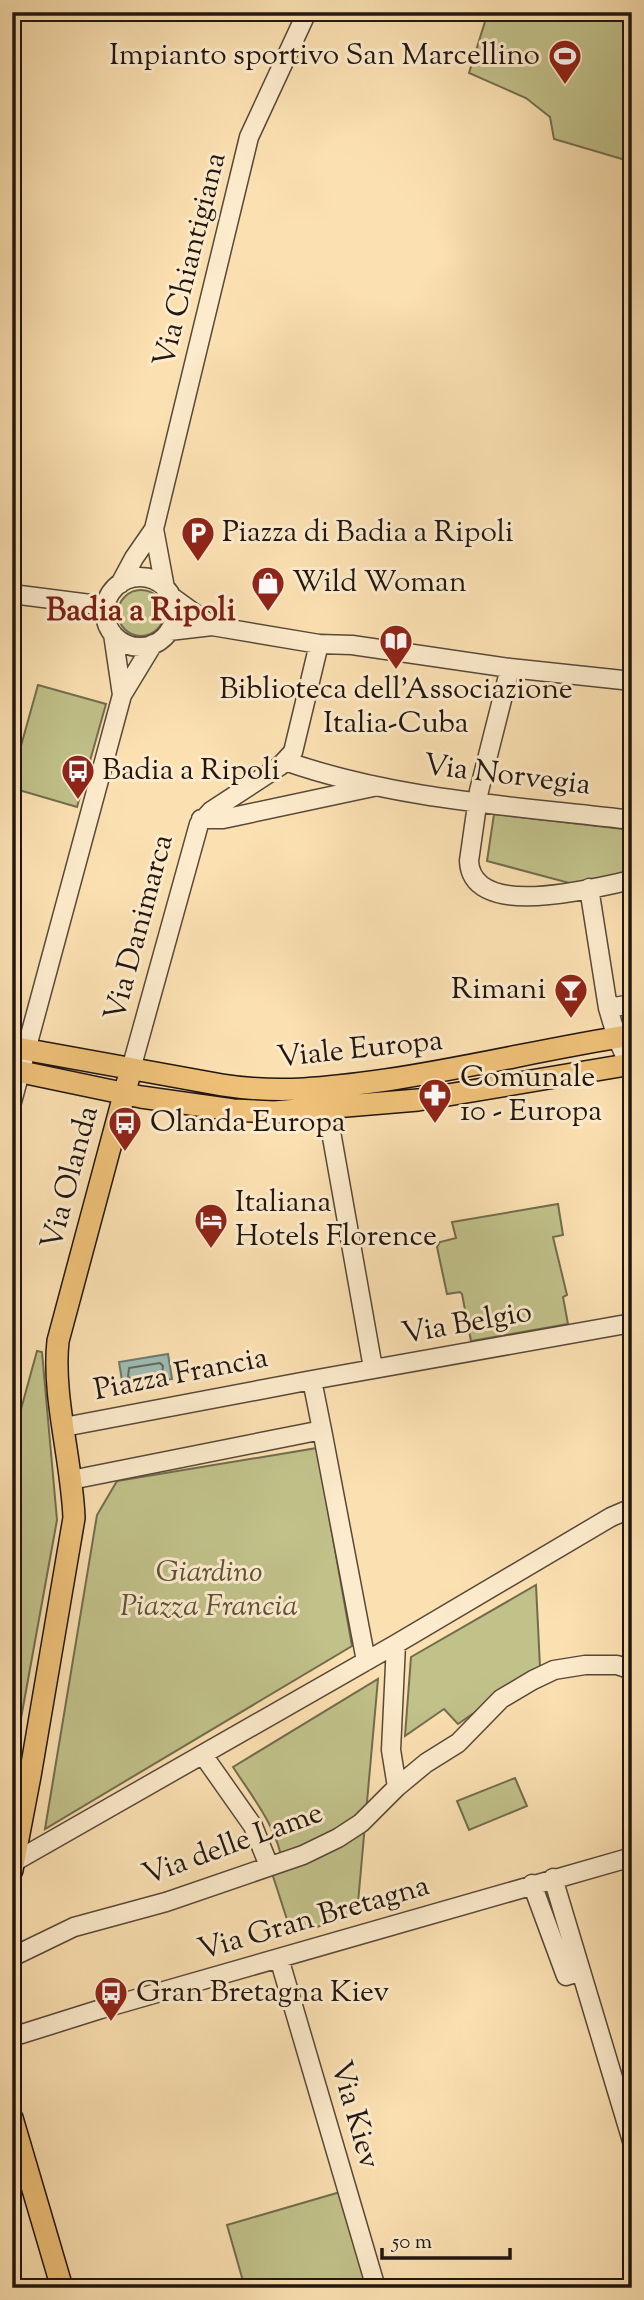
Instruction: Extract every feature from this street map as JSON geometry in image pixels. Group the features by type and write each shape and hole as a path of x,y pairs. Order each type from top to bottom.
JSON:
{"main road":[{"name":"Viale Europa","path":"20,1048 256,1090 312,1090 433,1073 624,1036"},
{"name":"Viale Europa","path":"16,1071 124,1094 246,1111 274,1112 418,1100 631,1066"},
{"name":"Via Olanda","path":"64,1427 58,1341 131,1069"},
{"name":"Piazza Francia","path":"13,1866 74,1518 64,1427"},
{"path":"12,2118 62,2288"}],"street":[{"name":"Via Chiantigiana","path":"120,584 154,529 249,137 307,12"},
{"name":"Via Chiantigiana","path":"154,529 169,593"},
{"path":"122,695 113,634 106,619 106,606 111,594 120,584 139,577 153,580 212,626"},
{"path":"12,1102 20,1048 122,695 153,644 169,631 174,619 169,593"},
{"path":"12,594 106,606"},
{"path":"169,631 212,626 319,644 352,645 510,668 632,681"},
{"path":"113,634 127,644 153,644"},
{"path":"285,761 296,746 319,644"},
{"path":"510,668 477,801 469,861 471,872 481,886 496,893 518,897 632,880"},
{"name":"Via Norvegia","path":"285,761 311,771 375,786 632,820"},
{"name":"Via Danimarca","path":"131,1069 190,849 201,819 285,761"},
{"name":"Via Norvegia","path":"201,819 223,819 375,786"},
{"path":"589,888 608,1008 624,1036 631,1066"},
{"path":"608,1008 632,1004"},
{"path":"327,1108 373,1368"},
{"name":"Via Belgio","path":"312,1380 632,1323"},
{"name":"Piazza Francia","path":"64,1427 312,1380 366,1661"},
{"path":"71,1480 322,1430"},
{"path":"13,1866 611,1517 632,1508"},
{"path":"396,1644 391,1751 397,1787"},
{"path":"624,1667 632,1652"},
{"name":"Via delle Lame","path":"12,1957 74,1927 166,1902 312,1851 345,1835 370,1816 397,1787 426,1763 458,1743 501,1699 533,1680 554,1670 585,1665 624,1667"},
{"path":"203,1755 253,1826 269,1866"},
{"name":"Via Gran Bretagna","path":"12,2037 632,1857"},
{"path":"553,1878 632,2141"},
{"path":"532,1884 566,1976 582,1971"},
{"name":"Via Kiev","path":"279,1958 376,2288"}],"green space":[{"name":"Impianto sportivo San Marcellino","path":"488,12 632,12 632,162 554,139 550,117 526,98 469,73"},
{"path":"141,590 157,597 164,613 157,629 141,636 125,629 118,613 125,597"},
{"path":"38,685 106,704 77,807 12,788 12,778"},
{"path":"494,814 632,830 632,873 573,884 487,861"},
{"path":"558,1204 563,1235 553,1237 567,1295 563,1297 568,1324 471,1341 462,1294 447,1294 437,1247 440,1242 456,1238 452,1222"},
{"path":"37,1351 42,1352 57,1520 12,1768 12,1442"},
{"name":"Giardino Piazza Francia","path":"317,1448 352,1646 45,1829 97,1515 117,1481"},
{"path":"536,1585 540,1667 458,1724 444,1709 405,1736 411,1657"},
{"path":"378,1679 357,1914 292,1935 271,1870 283,1866 276,1839 264,1814 233,1767"},
{"path":"515,1778 527,1806 469,1830 457,1801"},
{"path":"347,2190 375,2285 364,2288 245,2288 227,2225"}],"water":[{"path":"168,1354 172,1379 123,1387 119,1362"}],"place":[{"name":"Impianto sportivo San Marcellino","path":"565,86"},
{"name":"Piazza di Badia a Ripoli","path":"198,563"},
{"name":"Wild Woman","path":"268,613"},
{"name":"Biblioteca dell'Associazione Italia-Cuba","path":"396,671"},
{"name":"Badia a Ripoli","path":"78,801"},
{"name":"Rimani","path":"571,1020"},
{"name":"Comunale 10 - Europa","path":"435,1125"},
{"name":"Olanda Europa","path":"125,1153"},
{"name":"Italiana Hotels Florence","path":"211,1250"},
{"name":"Gran Bretagna Kiev","path":"111,2023"}],"district":[{"name":"Badia a Ripoli","path":"141,612"}]}
